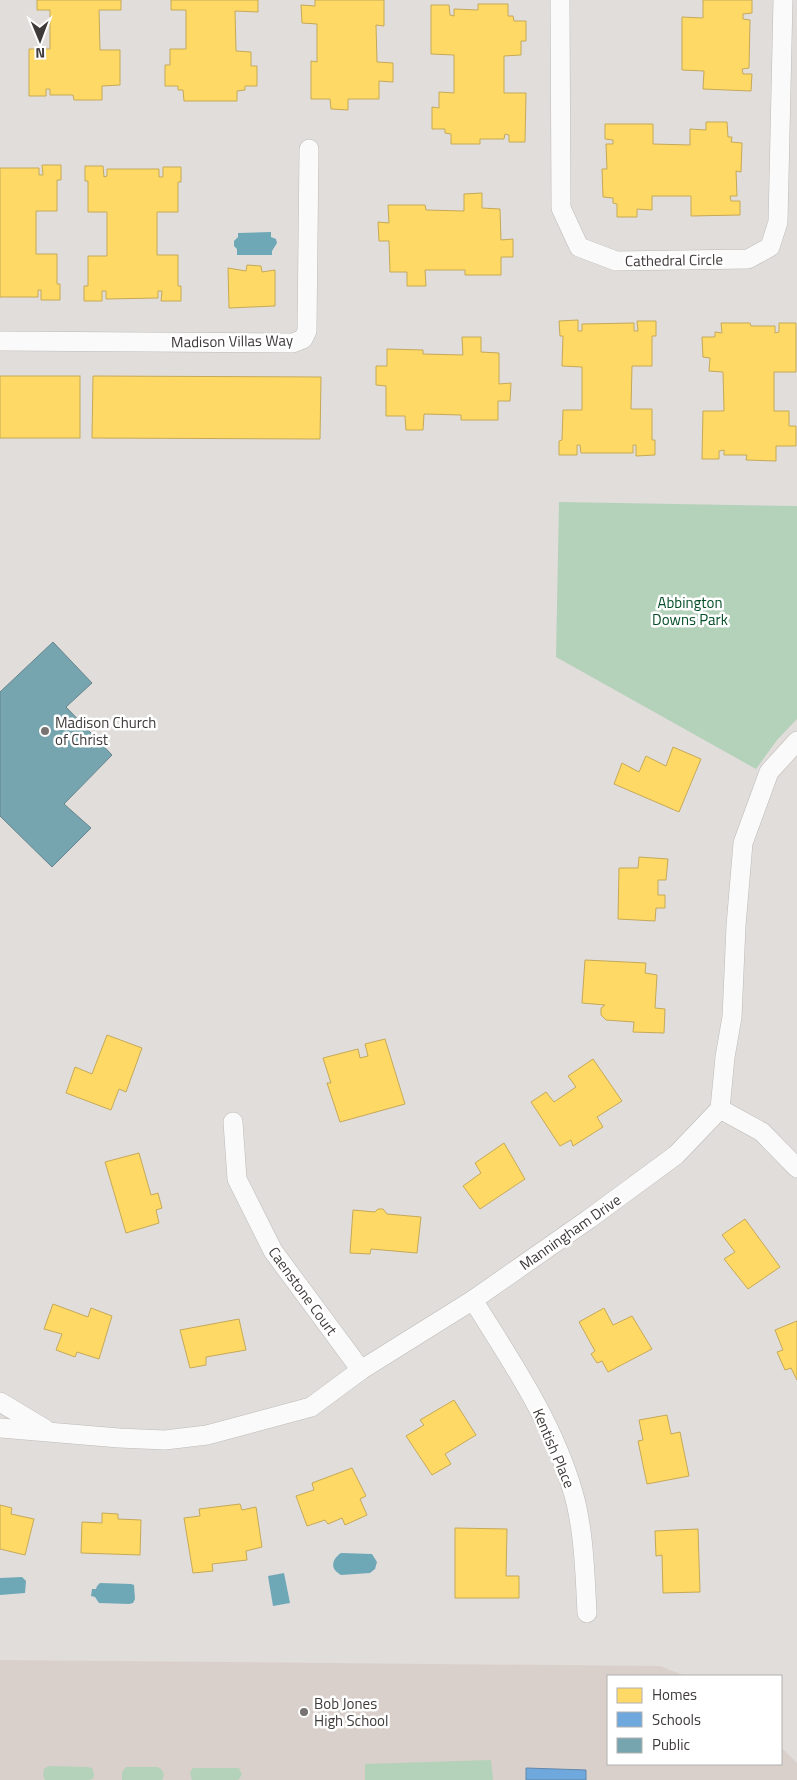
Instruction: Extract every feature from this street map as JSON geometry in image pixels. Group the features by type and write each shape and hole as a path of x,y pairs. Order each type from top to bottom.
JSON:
{"street":[{"name":"Cathedral Circle","path":"560,0 561,208 579,247 616,261 748,259 770,247 778,222 783,0"},
{"name":"Madison Villas Way","path":"0,342 293,343 303,339 307,331 310,149"},
{"path":"797,740 769,772 743,843 736,926 732,1018 725,1057 720,1109 762,1132 797,1168"},
{"name":"Manningham Drive","path":"0,1428 165,1440 207,1435 311,1407 361,1370 473,1300 589,1219 676,1155 720,1109"},
{"name":"Caenstone Court","path":"233,1122 237,1180 273,1251 361,1370"},
{"name":"Kentish Place","path":"473,1300 535,1401 551,1432 570,1484 583,1548 587,1613"},
{"name":"Manningham Drive","path":"0,1402 48,1431"}],"shaded area":[{"name":"Bob Jones High School","path":"0,1660 660,1666 683,1675 607,1675 607,1765 782,1765 782,1748 797,1763 797,1780 0,1780"}],"green space":[{"name":"Abbington Downs Park","path":"559,502 797,506 797,719 777,740 756,769 556,657"},
{"path":"491,1760 493,1780 365,1780 365,1764"},
{"path":"49,1766 92,1768 93,1779 45,1780 43,1775 44,1769"},
{"path":"126,1767 158,1767 164,1775 162,1780 122,1780 122,1772"},
{"path":"193,1768 239,1768 242,1774 238,1780 192,1780 190,1773"}],"water":[{"path":"271,232 271,237 276,239 277,243 272,251 272,255 237,255 234,241 238,237 238,233"},
{"path":"341,1553 372,1554 377,1562 375,1569 370,1573 341,1575 337,1573 333,1564"},
{"path":"284,1573 290,1603 273,1606 268,1576"},
{"path":"22,1577 26,1581 25,1593 0,1595 0,1578"},
{"path":"100,1583 134,1585 135,1599 133,1603 99,1603 95,1597 91,1596 92,1589 96,1589"}],"building: Homes":[{"path":"37,0 121,0 121,10 99,10 100,50 120,50 120,85 102,86 102,100 74,100 73,95 50,95 50,89 46,89 46,96 29,96 29,49 50,49 50,10 37,10"},
{"path":"171,0 258,0 258,12 235,11 236,51 251,52 251,66 257,66 257,86 245,86 245,90 237,91 237,101 184,101 183,90 178,90 178,86 165,86 165,65 170,65 170,49 186,49 186,10 171,10"},
{"path":"315,0 384,0 384,26 376,25 377,62 393,63 393,82 379,81 379,99 348,99 348,110 331,109 330,99 311,99 311,61 317,62 317,24 302,23 301,5 315,6"},
{"path":"703,0 752,0 752,13 743,14 743,19 750,20 749,68 742,69 743,74 752,74 751,91 703,89 704,71 682,70 682,17 703,18"},
{"path":"478,4 508,4 508,16 513,16 514,21 526,21 526,41 521,41 521,55 504,56 504,93 526,93 525,142 509,142 509,135 505,134 504,139 480,139 480,144 451,144 451,134 445,133 445,129 432,129 432,107 439,108 439,92 454,93 454,55 431,54 431,5 449,5 450,15 454,16 454,9 478,10"},
{"path":"706,122 727,122 728,137 732,137 731,142 742,143 741,172 736,171 737,196 730,196 731,201 740,201 740,215 691,216 691,196 652,196 652,210 637,209 637,217 617,217 617,204 613,203 613,198 603,197 602,169 607,169 606,144 613,144 613,140 605,139 605,124 653,124 653,144 690,145 690,129 706,130"},
{"path":"42,165 61,165 61,180 57,180 57,211 36,211 36,254 57,254 57,284 60,284 60,300 41,300 41,290 38,290 38,297 0,297 0,168 39,168 39,175 43,175"},
{"path":"85,166 103,166 104,177 107,176 107,169 159,169 159,177 163,177 163,167 181,167 181,182 178,182 178,212 157,212 157,255 178,255 178,286 181,286 181,301 161,301 162,291 158,291 158,298 106,299 106,291 102,291 102,301 84,301 84,286 88,286 88,256 107,256 107,212 88,212 88,181 85,181"},
{"path":"482,193 482,208 500,209 501,240 513,239 513,257 501,257 501,275 465,275 465,270 425,270 426,286 407,286 407,272 390,272 389,241 379,241 378,222 389,223 388,205 425,205 426,210 464,211 464,194"},
{"path":"247,265 261,266 262,272 275,270 275,306 229,308 228,268 246,271"},
{"path":"578,320 578,331 582,331 582,324 634,323 634,331 638,331 637,321 656,321 656,336 652,336 652,366 632,366 631,409 652,409 652,440 655,440 655,455 636,456 636,445 633,445 633,453 581,453 580,445 577,445 577,455 559,455 559,441 562,440 563,410 582,410 582,367 562,366 563,336 560,336 559,321"},
{"path":"721,323 750,323 751,326 775,326 775,333 779,332 779,323 796,323 796,372 774,372 774,411 789,411 789,426 796,426 796,446 776,446 776,461 746,460 747,455 724,455 724,450 719,451 719,459 702,459 703,411 724,411 723,372 709,371 710,358 703,357 702,337 715,337 715,332 722,333"},
{"path":"462,337 481,337 481,352 499,353 499,384 511,383 510,401 498,401 498,420 461,420 461,415 424,414 423,430 406,430 405,416 386,416 386,386 376,385 376,366 387,366 387,349 423,350 423,354 463,355"},
{"path":"0,376 80,376 80,438 0,438"},
{"path":"93,376 321,377 320,439 92,438"},
{"path":"673,747 701,759 679,812 614,784 622,763 639,772 646,756 666,766"},
{"path":"639,857 668,859 666,880 658,880 658,895 665,895 665,908 656,908 655,921 618,919 619,868 638,868"},
{"path":"585,960 646,963 645,973 657,975 655,1008 665,1009 664,1033 633,1032 634,1022 606,1020 601,1015 601,1008 605,1005 582,1003"},
{"path":"107,1035 142,1048 126,1092 119,1089 111,1110 66,1093 75,1067 92,1074"},
{"path":"385,1039 405,1104 340,1122 327,1083 331,1083 323,1058 358,1049 360,1058 368,1056 365,1044"},
{"path":"593,1059 622,1101 597,1117 603,1127 573,1146 571,1140 560,1146 531,1102 546,1092 554,1102 576,1087 568,1076"},
{"path":"504,1143 525,1179 480,1209 463,1186 481,1173 475,1163"},
{"path":"139,1153 151,1195 158,1193 162,1208 156,1210 159,1223 126,1233 105,1162"},
{"path":"378,1209 383,1209 387,1214 421,1217 417,1253 371,1249 370,1254 350,1253 353,1210 375,1212"},
{"path":"745,1219 780,1267 748,1289 724,1259 735,1252 722,1235"},
{"path":"53,1304 88,1317 91,1308 112,1316 99,1359 77,1352 75,1357 56,1350 62,1334 44,1329"},
{"path":"604,1308 613,1325 632,1316 652,1349 608,1372 602,1361 597,1363 591,1354 595,1351 579,1322"},
{"path":"239,1319 246,1350 206,1357 206,1365 190,1368 180,1330"},
{"path":"797,1321 797,1380 791,1368 785,1370 777,1352 783,1350 775,1330"},
{"path":"454,1400 476,1435 445,1454 451,1464 432,1475 406,1436 424,1425 420,1420"},
{"path":"667,1415 671,1434 680,1432 689,1476 647,1484 638,1441 643,1440 639,1420"},
{"path":"352,1468 366,1496 360,1499 367,1515 345,1525 342,1518 328,1524 325,1520 307,1526 296,1496 314,1490 312,1483"},
{"path":"240,1504 242,1510 256,1507 262,1547 246,1551 247,1560 212,1564 213,1571 193,1573 184,1518 200,1516 199,1509"},
{"path":"0,1505 12,1508 11,1514 34,1519 25,1555 0,1549"},
{"path":"102,1513 118,1514 118,1519 141,1520 140,1555 81,1553 82,1522 102,1523"},
{"path":"455,1528 507,1529 506,1576 519,1576 519,1598 455,1598"},
{"path":"698,1529 700,1592 663,1593 662,1555 656,1556 655,1531"}],"building: Schools":[{"path":"526,1768 586,1770 586,1780 526,1780"}],"building: Public":[{"name":"Madison Church of Christ","path":"53,642 92,683 66,707 112,755 64,804 91,828 52,867 0,816 0,692"}],"place":[{"name":"Madison Church of Christ","path":"45,731"},
{"name":"Bob Jones High School","path":"304,1712"}]}
